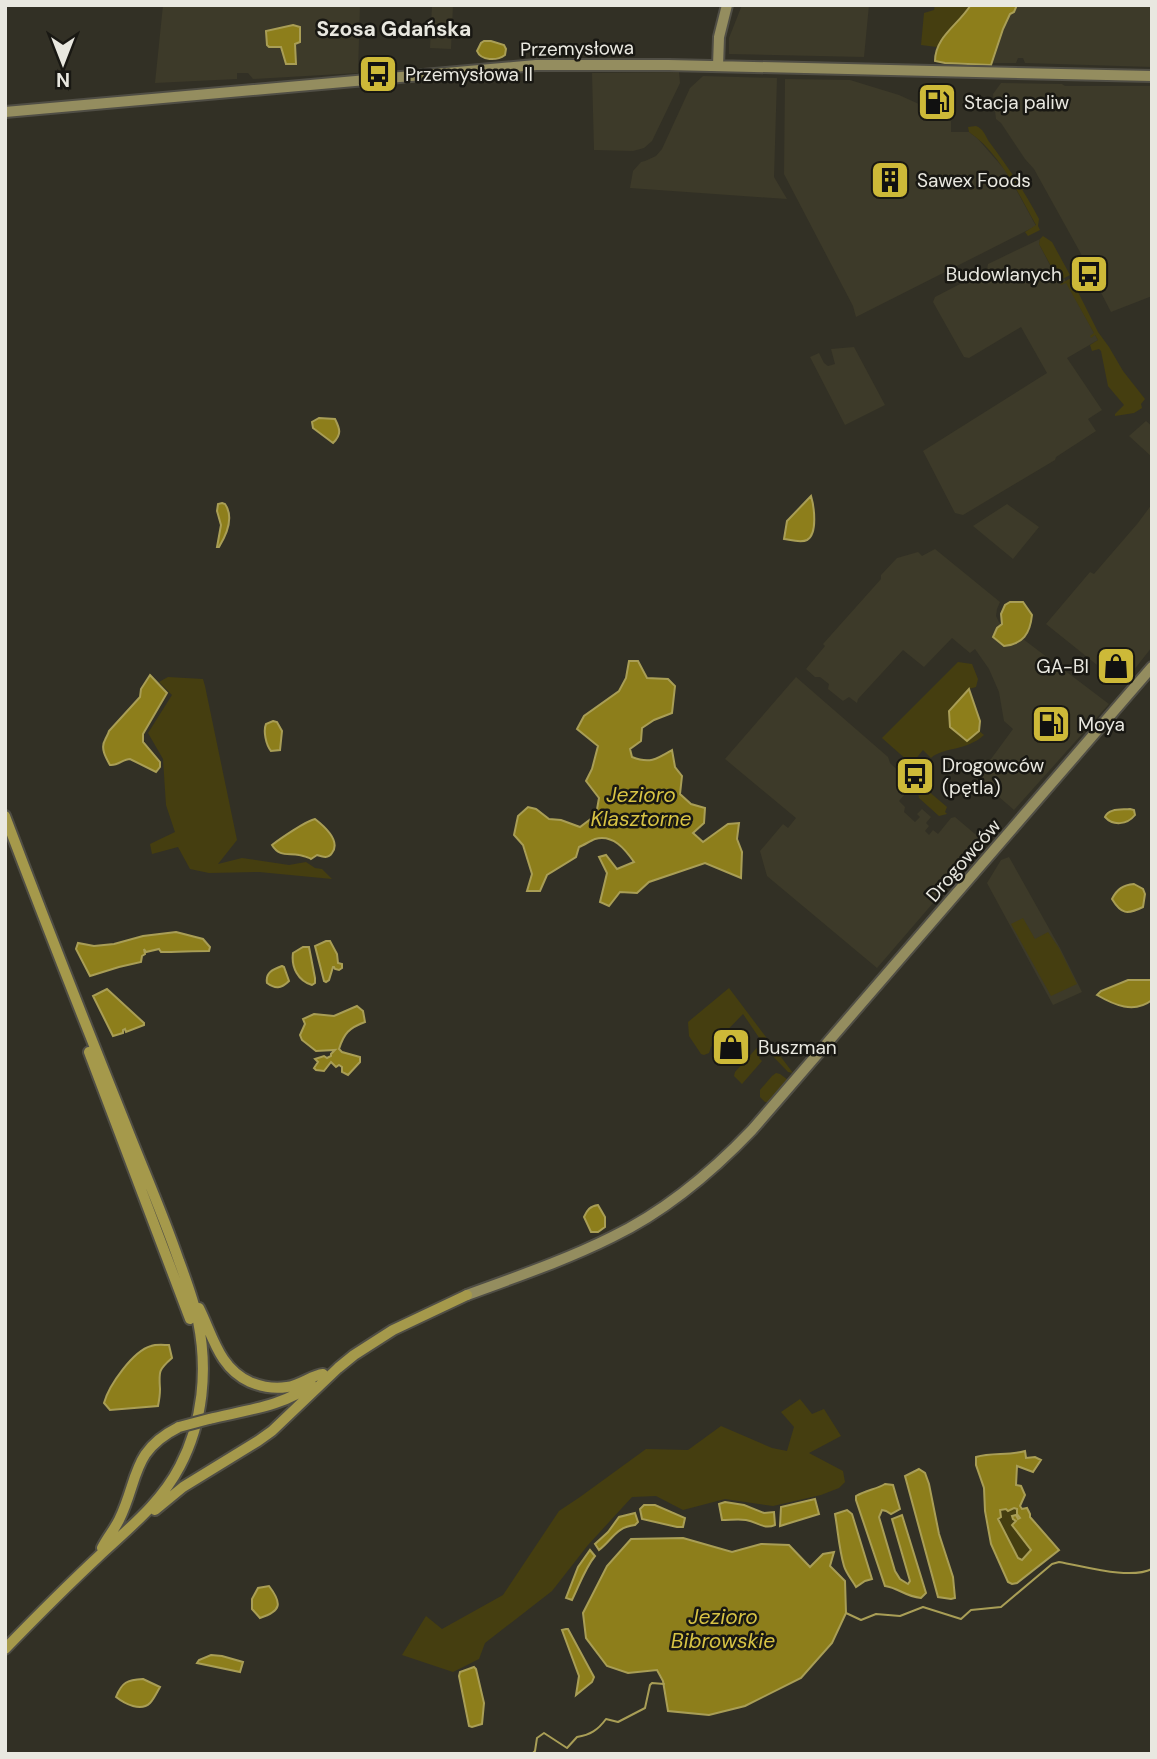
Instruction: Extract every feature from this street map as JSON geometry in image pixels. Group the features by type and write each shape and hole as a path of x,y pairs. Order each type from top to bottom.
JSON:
{"main road":[{"path":"718,66 719,37 727,5"},
{"name":"Przemysłowa","path":"5,113 536,65 718,66 1152,76"},
{"name":"Drogowców","path":"467,1295 576,1254 640,1222 671,1202 714,1168 800,1075 1152,667"},
{"path":"5,816 184,1274 215,1345 226,1363 237,1374 256,1385 282,1388 302,1384 317,1374 323,1374"},
{"path":"5,833 183,1297 201,1351"},
{"path":"5,1650 147,1512 174,1476 189,1447 200,1407 202,1382 198,1320 184,1274"},
{"path":"147,1512 155,1510 183,1487 272,1431 338,1368 372,1342 413,1319 467,1295"},
{"path":"100,1555 102,1546 119,1520 141,1459 162,1436 178,1427 290,1397 306,1389 340,1359 390,1326 438,1303 467,1295"}],"shaded area":[{"path":"163,5 360,5 358,73 253,79 248,73 237,73 237,79 155,83"},
{"path":"432,5 453,5 451,49 430,48"},
{"path":"742,5 869,5 864,57 729,54 729,38"},
{"path":"935,5 978,5 970,6 937,47 921,45 924,13 934,10"},
{"path":"1017,5 1152,5 1152,67 1025,63 1023,58 1018,58 1016,63 991,65 1003,29"},
{"path":"679,72 680,83 652,141 644,148 633,151 594,150 592,73"},
{"path":"703,76 777,78 774,177 787,199 630,188 633,171 641,162 656,156 662,149 690,88"},
{"path":"785,79 850,80 899,95 941,114 951,120 951,132 969,132 1006,171 1036,226 856,317 853,306 784,174"},
{"path":"1001,83 1152,86 1152,296 1111,312 1034,169 996,119 993,94"},
{"path":"976,126 983,131 1022,189 1039,219 1040,230 1028,236 1025,232 1036,225 999,162 969,132 968,127"},
{"path":"1043,236 1052,242 1070,275 1059,281 1039,244"},
{"path":"1040,239 1039,244 1052,269 1063,276 1098,340 1067,358 1102,410 1088,419 1096,431 1055,460 963,515 955,513 923,451 1047,373 1021,327 969,358 964,357 933,302 935,297 987,270 988,264"},
{"path":"1071,278 1098,332 1145,399 1141,404 1142,408 1134,413 1115,416 1124,405 1108,386 1101,351 1092,351 1090,345 1098,340 1095,335 1091,338 1094,333 1066,283 1060,284"},
{"path":"854,347 885,405 845,425 810,357 819,353 828,366 835,364 831,349"},
{"path":"1146,421 1152,426 1152,457 1129,436"},
{"path":"1007,504 1039,527 1013,559 973,526"},
{"path":"1152,504 1152,647 1122,685 1046,624 1090,572 1094,574"},
{"path":"935,549 1000,602 996,616 1002,624 997,628 994,637 1004,646 1014,645 1023,639 1109,704 1014,810 960,763 991,759 1013,729 1004,721 999,692 989,669 975,649 970,653 952,638 924,667 903,650 857,703 849,697 843,701 828,689 829,684 806,669 825,646 823,644 897,558 918,552 922,556"},
{"path":"958,662 972,664 978,679 976,687 969,689 949,712 967,741 979,731 984,735 970,744 931,758 923,750 914,761 908,761 882,738"},
{"path":"168,677 203,679 205,686 237,840 218,864 242,858 289,865 306,862 322,869 332,879 259,872 209,873 190,869 178,847 152,854 150,844 175,832 166,805 163,759 148,733 172,695 159,682"},
{"path":"796,677 888,757 890,763 913,785 899,801 905,807 904,812 915,822 922,809 931,817 926,823 929,826 925,831 929,835 933,830 938,834 951,818 955,817 982,840 983,845 877,968 767,876 760,851 783,824 788,828 796,818 725,759"},
{"path":"927,790 947,807 947,814 939,816 919,798 920,791"},
{"path":"1009,857 1082,992 1053,1005 987,883 1001,860"},
{"path":"1023,918 1035,939 1048,932 1077,984 1051,996 1011,924"},
{"path":"729,988 793,1073 788,1072 767,1050 759,1058 762,1061 742,1084 734,1076 762,1042 743,1014 711,1047 709,1053 701,1054 689,1036 688,1022"},
{"path":"776,1073 788,1082 770,1102 765,1102 760,1097 760,1090"},
{"path":"800,1399 812,1414 824,1409 841,1436 809,1453 843,1471 845,1482 839,1488 773,1506 725,1499 683,1510 656,1496 632,1497 588,1545 552,1591 485,1643 479,1659 453,1672 402,1655 426,1616 442,1629 503,1595 559,1511 646,1449 688,1450 721,1426 772,1448 787,1451 794,1427 781,1412"},
{"path":"1014,1508 1020,1518 1016,1515 1016,1521 1012,1525 1031,1550 1022,1560 1018,1558 998,1519 1000,1510"}],"water":[{"path":"1017,5 1003,29 991,65 935,61 943,38 970,6"},
{"path":"293,25 300,27 300,42 295,44 296,64 286,64 281,47 267,45 266,31"},
{"path":"484,41 504,45 505,55 494,59 482,57 477,51"},
{"path":"319,418 335,419 339,431 333,443 313,428 312,422"},
{"path":"811,496 814,520 810,537 802,541 784,539 787,521"},
{"path":"222,503 228,509 229,520 225,537 217,547 221,525 217,511 218,504"},
{"path":"1010,602 1023,602 1032,615 1024,637 1016,643 1004,646 993,637 1002,624 1001,614 1005,605"},
{"name":"Jezioro Klasztorne","path":"629,661 638,661 647,678 668,679 675,686 672,713 642,728 641,741 630,749 632,757 653,760 672,750 675,767 682,776 680,794 691,804 705,808 704,823 693,833 703,842 728,824 739,823 737,839 742,852 741,878 705,863 649,882 637,893 620,892 609,906 600,902 607,873 599,857 606,855 617,869 634,862 618,844 601,838 579,847 576,857 547,875 540,891 527,891 532,874 523,845 514,835 518,816 528,807 536,809 549,819 580,827 596,815 599,798 586,781 598,746 577,729 584,716 619,691 626,678"},
{"path":"150,675 167,693 143,734 143,742 160,762 160,767 156,772 130,759 110,765 103,750 105,739 140,697 141,689"},
{"path":"969,689 980,721 979,731 967,741 950,727 949,711"},
{"path":"277,722 282,731 280,750 271,751 266,742 265,730 266,724"},
{"path":"1134,810 1135,815 1124,822 1112,822 1105,817 1112,811"},
{"path":"315,819 333,839 334,848 329,856 317,855 311,859 284,854 272,845 300,826"},
{"path":"1134,884 1143,889 1145,894 1143,907 1125,912 1118,908 1112,899 1121,888"},
{"path":"176,932 203,939 210,947 209,951 161,952 159,949 146,952 144,949 141,962 90,976 76,949 78,943 94,946 114,944 143,936"},
{"path":"330,941 342,968 339,970 333,967 326,982 315,946"},
{"path":"303,947 309,947 315,978 312,985 299,977 293,963 293,953"},
{"path":"282,966 289,981 278,987 267,983 269,974"},
{"path":"1128,980 1152,980 1152,1000 1138,1007 1124,1007 1097,995 1101,991"},
{"path":"107,989 144,1025 126,1032 125,1029 123,1033 113,1036 93,996"},
{"path":"357,1006 363,1011 365,1022 348,1032 339,1049 360,1057 360,1062 348,1075 342,1072 342,1067 336,1067 331,1062 324,1071 316,1070 314,1068 318,1062 315,1059 324,1056 327,1058 335,1050 316,1051 302,1040 300,1035 305,1024 303,1019 314,1014 334,1016"},
{"path":"598,1205 605,1217 605,1227 598,1232 591,1232 584,1217 589,1209"},
{"path":"169,1345 172,1358 160,1372 158,1406 110,1410 104,1403 116,1378 130,1361 151,1346"},
{"path":"1025,1451 1026,1458 1035,1457 1041,1460 1033,1472 1017,1466 1016,1485 1021,1486 1025,1495 1020,1506 1022,1509 1027,1508 1030,1517 1059,1550 1017,1583 1012,1584 1008,1582 991,1544 984,1488 976,1457","holes":["1017,1509 1020,1518 1012,1516 1016,1521 1012,1525 1031,1550 1022,1560 1018,1558 998,1519 1001,1517 1000,1510"]},
{"path":"919,1469 925,1473 929,1484 939,1534 953,1577 955,1598 938,1597 905,1476"},
{"path":"885,1484 893,1485 900,1509 891,1514 882,1510 879,1517 895,1571 900,1579 908,1584 910,1581 892,1519 902,1515 926,1593 921,1598 885,1586 856,1500 856,1496"},
{"path":"815,1499 819,1514 780,1526 781,1507"},
{"path":"725,1502 744,1505 764,1513 774,1512 775,1525 768,1527 746,1520 722,1520 719,1504"},
{"path":"644,1505 655,1505 685,1518 683,1527 642,1519 640,1509"},
{"path":"847,1510 852,1514 872,1579 856,1587 844,1566 835,1514"},
{"path":"635,1513 638,1522 619,1531 599,1550 595,1544 619,1517"},
{"name":"Jezioro Bibrowskie","path":"683,1538 732,1552 761,1544 789,1545 810,1567 823,1554 834,1552 830,1566 845,1581 846,1613 832,1643 801,1678 745,1706 709,1715 668,1711 663,1681 657,1670 628,1673 607,1666 586,1638 583,1613 607,1566 631,1539"},
{"path":"590,1550 595,1556 572,1600 566,1598 578,1567"},
{"path":"269,1586 278,1606 273,1612 260,1618 252,1609 252,1599 258,1588"},
{"path":"568,1629 594,1677 592,1682 576,1695 579,1676 562,1630"},
{"path":"211,1655 243,1662 240,1672 197,1663"},
{"path":"474,1667 484,1703 482,1724 472,1727 469,1726 459,1676 460,1672"},
{"path":"143,1679 160,1687 146,1706 133,1706 116,1697 126,1683"}],"waterway":[{"path":"846,1613 861,1620 876,1614 900,1616 923,1607 961,1619 971,1610 1001,1607 1052,1564 1059,1562 1119,1573 1152,1569"},
{"path":"532,1754 537,1738 544,1733 567,1748 577,1737 593,1731 606,1719 618,1722 645,1708 650,1685 664,1684"}],"place":[{"name":"Przemysłowa II","path":"378,74"},
{"name":"Stacja paliw","path":"937,102"},
{"name":"Sawex Foods","path":"890,180"},
{"name":"Budowlanych","path":"1089,274"},
{"name":"GA-BI","path":"1116,666"},
{"name":"Moya","path":"1051,724"},
{"name":"Drogowców (pętla)","path":"915,776"},
{"name":"Buszman","path":"731,1047"}],"district":[{"name":"Szosa Gdańska","path":"394,29"}]}
